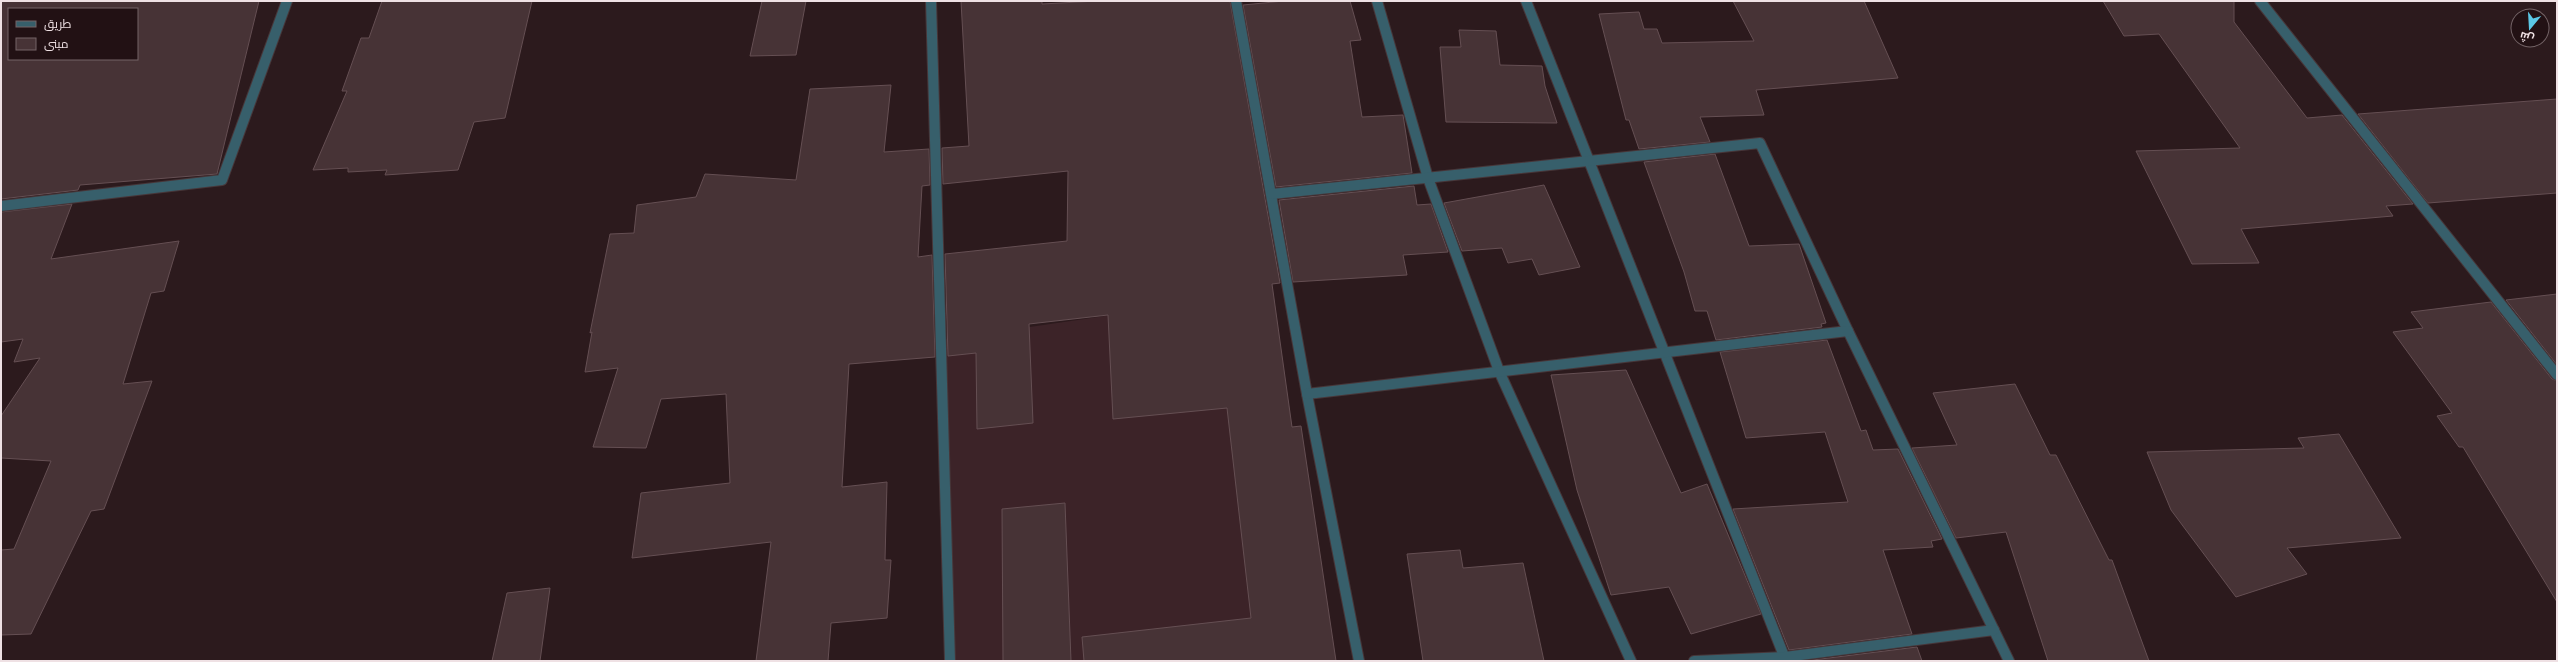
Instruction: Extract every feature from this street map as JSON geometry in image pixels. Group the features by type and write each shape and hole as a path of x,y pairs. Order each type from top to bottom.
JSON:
{"street":[{"path":"1,206 222,180 287,1"},
{"path":"932,1 950,661"},
{"path":"1236,1 1307,394 1359,661"},
{"path":"1377,1 1428,178 1500,371 1631,661"},
{"path":"1526,1 1663,352 1786,659"},
{"path":"2260,1 2557,375"},
{"path":"1272,194 1760,143 1848,331 2009,661"},
{"path":"1307,394 1848,331"},
{"path":"1694,661 1786,659 1994,630"}],"shaded area":[{"path":"1262,293 1327,661 950,661 940,340"}],"building":[{"path":"1,1 259,1 217,174 80,185 78,190 1,199"},
{"path":"382,1 532,1 505,118 474,122 458,170 385,175 387,170 348,172 348,168 313,170 347,91 342,91 361,38 369,38"},
{"path":"762,1 806,1 796,55 750,56"},
{"path":"961,1 1042,1 1042,4 1097,1 1230,1 1280,283 1272,284 1292,427 1301,426 1336,661 1084,661 1082,637 1251,618 1227,408 1113,419 1108,315 1029,324 1033,423 977,429 976,353 948,356 945,254 1067,241 1068,171 943,184 942,148 969,146"},
{"path":"1284,1 1350,1 1361,40 1350,41 1362,117 1403,115 1412,173 1276,187 1243,5"},
{"path":"1733,1 1864,1 1898,78 1756,90 1764,115 1700,117 1710,142 1639,149 1629,120 1626,120 1599,14 1639,12 1644,29 1657,29 1662,43 1754,41"},
{"path":"2103,1 2234,1 2234,22 2307,118 2342,115 2413,204 2386,206 2393,216 2241,229 2259,263 2192,264 2136,151 2240,148 2159,34 2124,36"},
{"path":"1459,30 1496,31 1500,65 1542,66 1545,86 1557,123 1446,122 1440,47 1461,47"},
{"path":"891,85 884,152 929,149 930,185 922,186 918,257 932,255 935,357 849,364 842,487 887,482 885,560 891,560 887,618 831,623 828,661 756,661 771,542 632,558 641,493 730,483 726,394 661,399 646,448 593,447 618,368 585,372 592,332 590,333 610,234 634,233 637,205 696,197 705,174 796,180 810,89"},
{"path":"2557,99 2557,193 2428,203 2358,114"},
{"path":"1715,154 1749,246 1799,244 1826,323 1821,324 1822,327 1716,340 1707,311 1695,311 1684,272 1644,162"},
{"path":"1544,185 1580,267 1539,275 1532,259 1508,263 1502,248 1462,251 1444,203"},
{"path":"1414,186 1417,205 1431,204 1448,252 1403,255 1407,275 1293,282 1279,200"},
{"path":"72,204 51,259 179,241 164,291 151,293 123,384 152,381 104,509 91,511 31,634 1,635 1,550 14,549 51,461 1,458 1,416 40,358 14,362 23,339 1,342 1,212"},
{"path":"2557,294 2557,365 2506,300"},
{"path":"2491,302 2552,379 2557,381 2557,602 2463,447 2459,447 2437,416 2452,413 2393,332 2423,328 2411,312"},
{"path":"1827,340 1861,431 1866,430 1873,450 1898,449 1942,539 1931,541 1933,547 1883,550 1912,634 1789,650 1733,509 1848,502 1825,432 1746,438 1720,352"},
{"path":"1626,370 1681,493 1707,484 1761,614 1691,634 1669,587 1611,595 1577,490 1551,375"},
{"path":"2015,384 2050,455 2056,455 2109,560 2112,560 2149,661 2048,661 2006,532 1956,538 1912,448 1957,445 1933,393"},
{"path":"2339,434 2401,538 2287,548 2307,574 2236,597 2171,510 2147,452 2304,448 2298,438"},
{"path":"1065,503 1071,661 1003,661 1002,509"},
{"path":"1460,550 1463,568 1523,563 1544,661 1423,661 1407,554"},
{"path":"550,588 540,661 492,661 507,593"},
{"path":"1917,647 1922,661 1805,661"}]}
